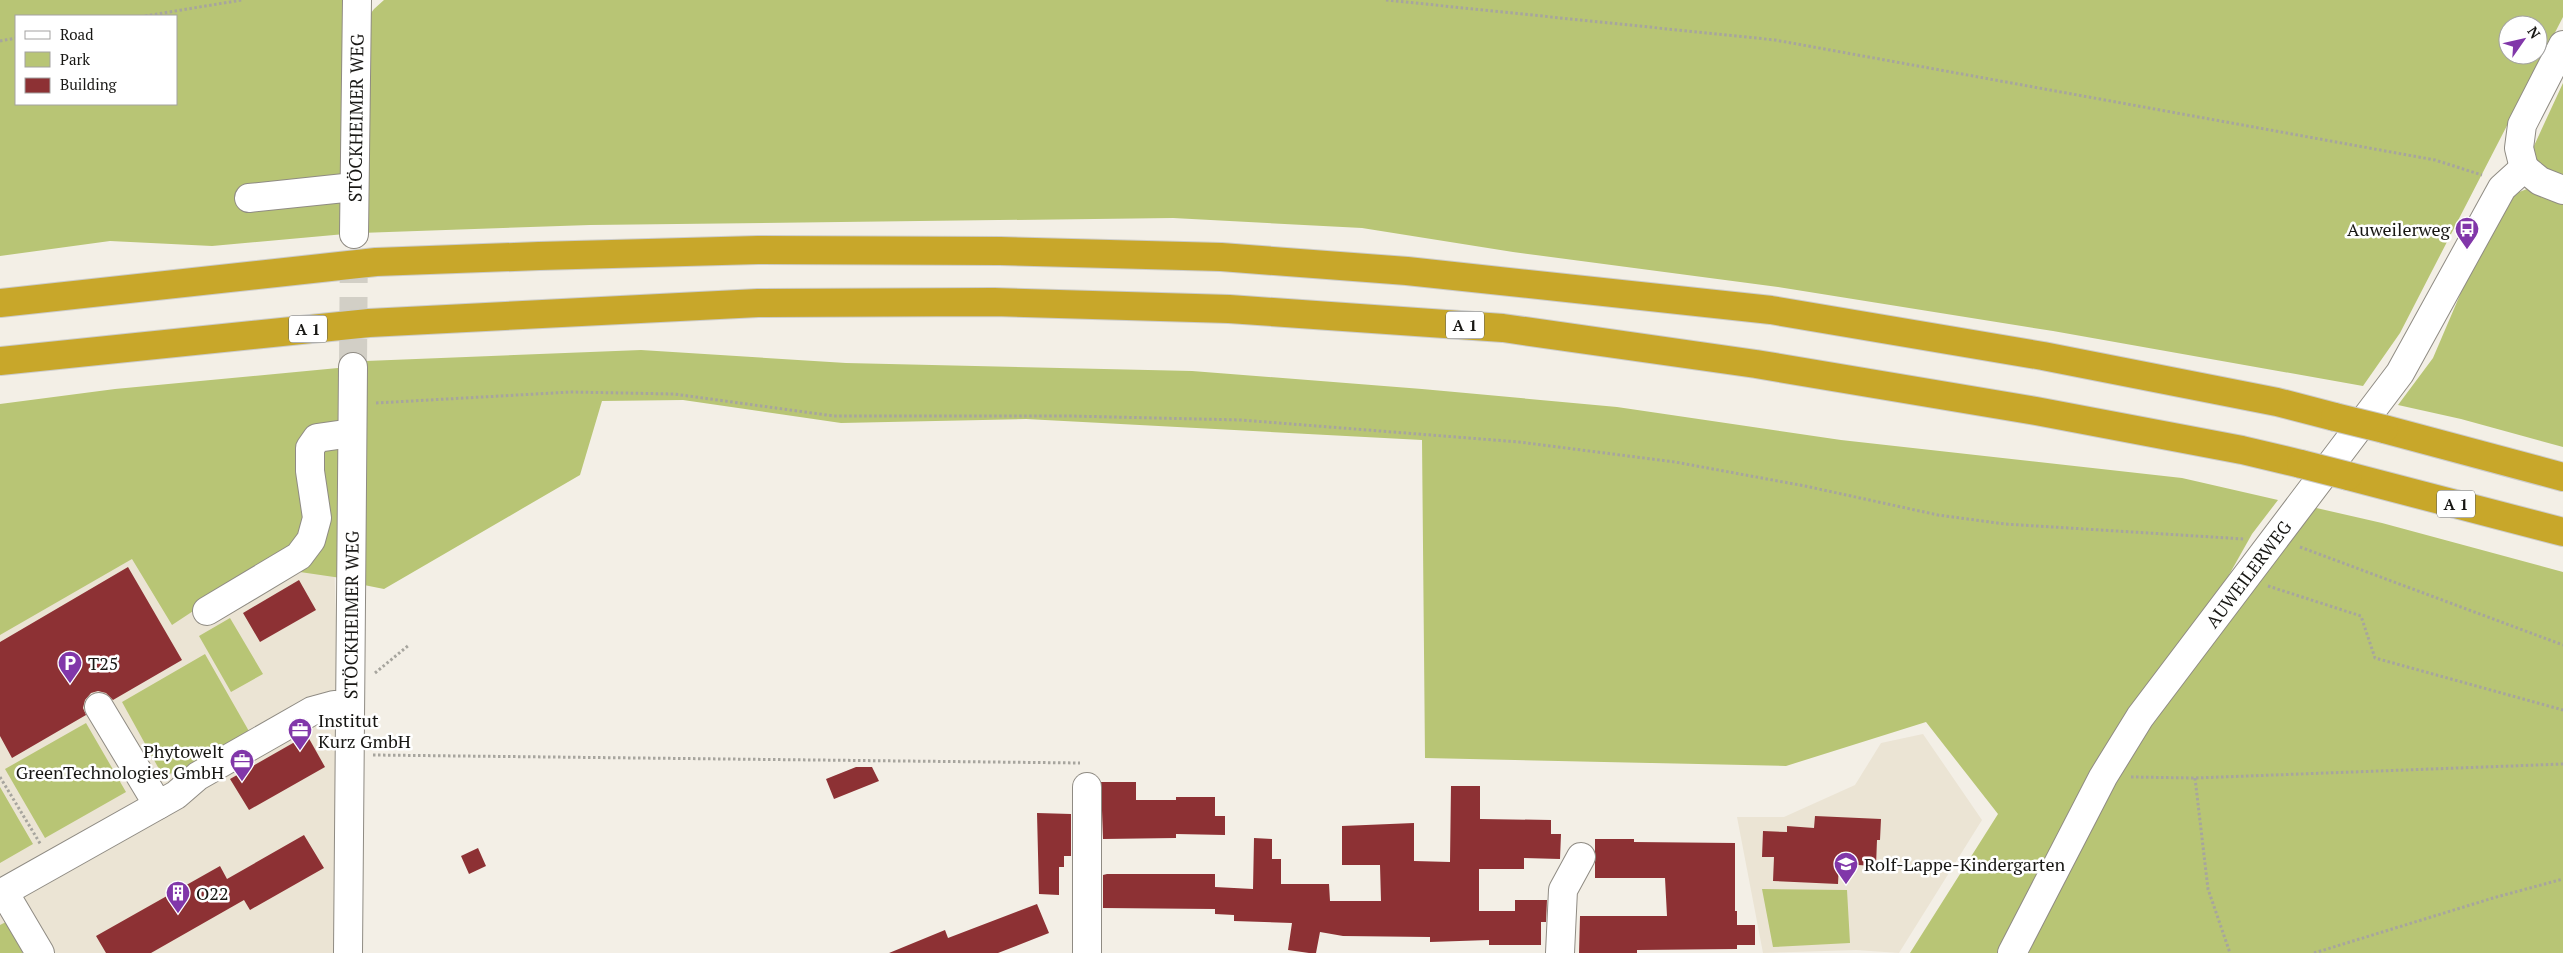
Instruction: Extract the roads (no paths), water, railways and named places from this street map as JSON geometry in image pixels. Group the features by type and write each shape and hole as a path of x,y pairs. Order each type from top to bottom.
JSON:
{"highway":[{"path":"0,303 376,262 758,250 1000,251 1222,257 1407,271 1771,310 2043,356 2277,402 2563,477"},
{"name":"A 1","path":"0,361 369,323 748,303 994,302 1229,309 1503,328 1727,360 2036,411 2242,450 2563,532"}],"street":[{"name":"STÖCKHEIMER WEG","path":"354,234 357,0"},
{"path":"2563,45 2522,125 2519,148 2524,168 2540,181 2563,190"},
{"name":"AUWEILERWEG","path":"2012,953 2103,777 2140,717 2271,541 2400,373 2502,188 2524,168"},
{"path":"249,198 354,187"},
{"name":"STÖCKHEIMER WEG","path":"348,953 353,367"},
{"path":"207,611 299,556 311,540 317,518 310,471 310,448 317,438 352,433"},
{"path":"40,953 2,893 158,805 176,794 198,776 312,711 349,700"},
{"path":"99,707 158,805"},
{"path":"1087,786 1087,953"},
{"path":"1560,953 1562,890 1581,857"}],"tunnel":[{"path":"353,367 354,234"}],"place":[{"name":"Auweilerweg","path":"2467,250"},
{"name":"T25","path":"70,684"},
{"name":"Institut Kurz GmbH","path":"300,751"},
{"name":"Phytowelt GreenTechnologies GmbH","path":"242,782"},
{"name":"Rolf-Lappe-Kindergarten","path":"1846,885"},
{"name":"O22","path":"178,914"}]}
